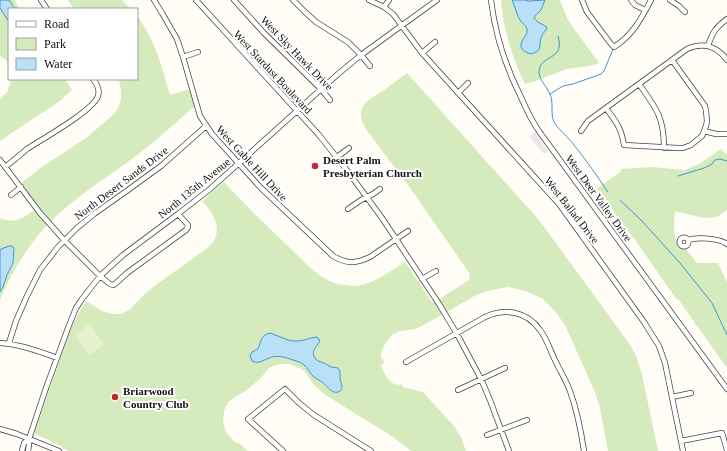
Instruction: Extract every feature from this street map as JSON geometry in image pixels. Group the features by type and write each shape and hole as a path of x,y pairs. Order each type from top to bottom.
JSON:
{"street":[{"name":"West Gable Hill Drive","path":"154,0 177,40 200,116 206,126 261,188 333,256 341,261 356,262 363,260 370,257 396,239"},
{"name":"West Stardust Boulevard","path":"196,0 297,111 337,157 368,197 439,304 457,334 481,379 502,429 509,451"},
{"name":"West Sky Hawk Drive","path":"234,0 264,33 321,89 330,100"},
{"path":"293,0 316,22 348,42 370,66"},
{"name":"West Ballad Drive","path":"369,0 384,7 393,14 422,53 559,204 644,322 659,346 665,362 683,451"},
{"path":"384,7 389,0"},
{"name":"North 135th Avenue","path":"28,451 30,445 29,439 46,388 76,308 100,276 123,255 210,189 321,89 361,56 437,0"},
{"name":"West Deer Valley Drive","path":"492,0 496,30 504,59 513,81 535,124 727,389"},
{"path":"582,0 587,12 614,47 628,36 638,24 651,0"},
{"path":"631,0 635,5 646,10"},
{"path":"670,0 685,12"},
{"path":"708,46 719,25 727,19"},
{"path":"422,53 435,42"},
{"path":"581,131 588,121 691,47 708,46 721,52 727,60"},
{"path":"183,57 198,52"},
{"path":"606,108 619,125 624,144 664,148 683,148 691,145 704,131 707,121 705,106 672,60"},
{"path":"5,166 26,150 66,125 93,104 98,98 99,92 98,86 94,80"},
{"path":"458,93 468,84"},
{"path":"639,84 654,104 659,116 664,131 664,148"},
{"name":"North Desert Sands Drive","path":"9,344 16,321 37,277 49,259 65,241 77,228 94,214 160,166 206,126"},
{"path":"704,131 716,134 727,134"},
{"path":"337,157 349,148"},
{"path":"0,160 40,213 65,241 110,284 115,284 127,273 186,230 188,225 178,214"},
{"path":"11,195 21,187"},
{"path":"348,209 380,189"},
{"path":"396,239 408,231"},
{"path":"688,240 700,239 726,241"},
{"path":"422,279 436,271"},
{"path":"406,362 493,314 502,311 524,316 535,323 540,329 570,391 577,414 584,451"},
{"path":"0,343 38,351 57,358"},
{"path":"458,390 505,368"},
{"path":"283,451 248,419 285,389 314,415 371,451"},
{"path":"672,397 691,392"},
{"path":"487,434 527,420"},
{"path":"0,429 59,451"},
{"path":"681,441 722,433 727,450"},
{"name":"North 135th Avenue","path":"22,451 24,443 29,439"}],"shaded area":[{"path":"535,132 548,151 544,154 529,137"}],"green space":[{"path":"0,0 14,0 19,8 8,8 8,64 6,60 0,56"},
{"path":"68,0 122,0 130,8 73,8"},
{"path":"501,0 560,0 567,18 599,63 567,69 525,84 509,43"},
{"path":"138,18 156,50 170,95 190,89 196,107 192,108 136,156 69,205 47,225 20,260 0,300 0,218 10,221 18,220 34,210 16,187 42,167 86,138 114,114 121,99 119,80 138,80"},
{"name":"Briarwood Country Club","path":"407,73 539,220 631,346 642,375 658,451 608,451 600,408 595,392 565,325 555,311 543,299 526,291 508,287 491,290 476,295 416,329 400,331 392,335 385,344 381,353 381,358 385,362 381,365 388,379 394,384 402,384 402,387 423,392 454,426 461,437 466,451 411,451 393,437 324,394 313,384 306,373 290,364 276,365 269,368 260,379 248,389 228,402 224,411 223,422 226,432 235,442 239,443 248,451 68,451 35,433 69,334 86,301 102,311 112,314 121,314 129,310 149,290 206,249 216,236 217,225 213,215 202,201 224,182 316,273 329,281 348,286 363,285 382,277 405,262 432,302 469,280 470,274 408,185 363,124 361,111 366,102"},
{"path":"11,80 66,80 72,90 60,101 0,141 0,99 8,91"},
{"path":"721,149 727,155 727,210 717,217 704,218 675,211 674,227 677,246 686,249 697,263 718,263 727,282 727,368 597,189 621,171 620,169 652,167 685,170 699,164"},
{"path":"89,324 104,344 89,355 75,335"}],"water":[{"path":"0,0 9,0 14,8 8,8 8,20 0,8"},
{"path":"512,0 545,0 541,10 534,18 547,27 540,40 539,49 537,52 530,54 521,48 527,28 519,19"},
{"path":"9,246 14,248 13,263 0,292 0,250"},
{"path":"270,333 292,341 316,337 318,338 320,341 313,353 314,356 318,361 331,367 338,368 340,372 341,390 337,392 332,391 313,376 303,364 296,361 277,356 260,362 252,361 250,356 252,352 258,349 263,337"}],"waterway":[{"path":"558,36 559,44 556,54 543,62 539,73 551,97 553,119 556,125 572,142 608,192"},
{"path":"550,94 563,86 601,74 604,71 613,49"},
{"path":"678,176 704,168 712,164 715,160 720,159 727,161"},
{"path":"620,200 641,220 680,263 712,303 727,335"}],"place":[{"name":"Desert Palm Presbyterian Church","path":"315,166"},
{"name":"Briarwood Country Club","path":"115,397"}]}
